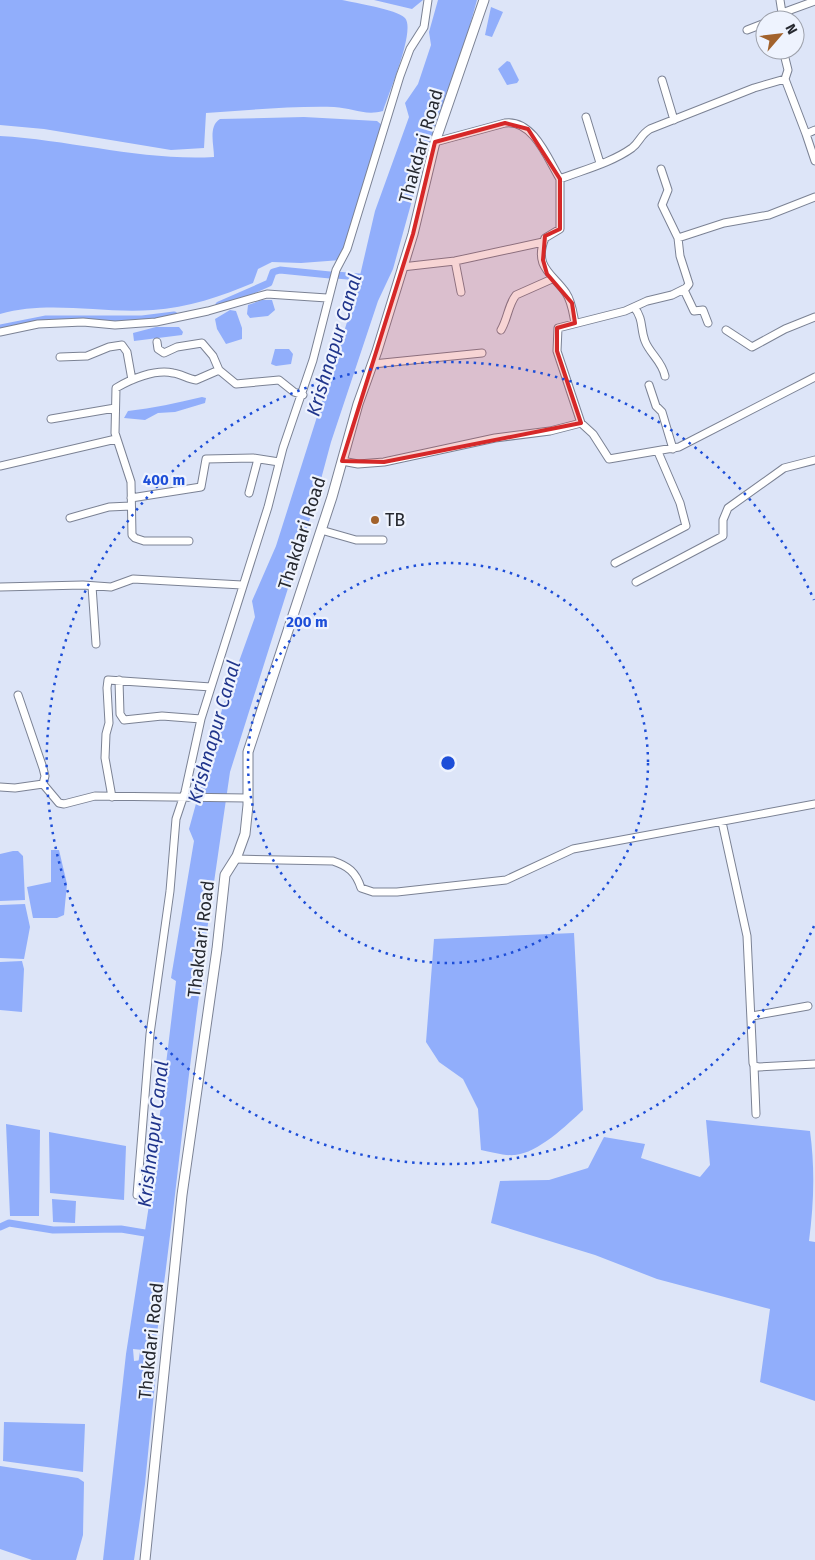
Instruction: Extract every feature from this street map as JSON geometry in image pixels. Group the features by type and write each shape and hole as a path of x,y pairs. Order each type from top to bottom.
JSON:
{"street":[{"path":"137,1195 150,1034 171,883 176,819 188,797 201,719 279,462 302,396 315,352 327,298 336,270 347,249 407,59 424,27 428,0"},
{"name":"Thakdari Road","path":"145,1560 182,1195 217,949 225,875 235,859 245,834 248,798 248,752 321,530 358,404 373,364 436,142 484,0"},
{"path":"790,10 815,1"},
{"path":"747,30 755,27"},
{"path":"786,60 788,70 785,79 815,161"},
{"path":"560,179 633,147 643,133 754,88 785,79"},
{"path":"662,80 674,120"},
{"path":"586,117 600,163"},
{"path":"436,142 505,123 514,123 532,133 560,179 560,229 546,236 543,242 544,268 568,296 575,323"},
{"path":"806,134 815,130"},
{"path":"661,170 668,190 662,205 678,238 680,256 689,284 684,290 618,314 558,328 557,351 581,423 593,434 610,458 658,452 690,442 815,377"},
{"path":"678,238 724,224 769,215 815,196"},
{"path":"402,267 455,260 543,242"},
{"path":"455,260 461,292"},
{"path":"501,330 508,317 512,300 516,295 552,279"},
{"path":"684,290 694,311 703,310 708,323"},
{"path":"0,332 38,324 83,322 115,325 156,322 208,311 267,294 327,298"},
{"path":"634,307 643,322 645,342 661,364 665,376"},
{"path":"726,330 752,346 815,317"},
{"path":"157,342 158,349 164,353 177,347 202,343 213,356 219,370 236,384 279,380 302,396"},
{"path":"60,357 87,356 109,347 122,345 127,352 132,380"},
{"path":"373,364 482,353"},
{"path":"189,541 144,541 135,538 131,528 128,467 116,439 116,388 132,380 167,372 196,380 219,370"},
{"path":"650,385 656,406 662,412 672,449"},
{"path":"52,419 115,408"},
{"path":"342,461 358,464 384,462 495,438 550,431 581,423"},
{"path":"0,466 116,439"},
{"path":"615,563 686,526 680,503 658,452"},
{"path":"70,518 109,507 201,487 206,459 258,459 279,462"},
{"path":"249,493 258,459"},
{"path":"636,582 723,536 723,520 728,508 784,468 815,460"},
{"path":"321,530 356,540 383,540"},
{"path":"0,587 111,587 133,580 242,585"},
{"path":"92,586 96,644"},
{"path":"112,797 105,758 106,734 109,723 106,688 108,680 211,687"},
{"path":"120,680 120,714 124,720 162,716 201,719"},
{"path":"18,695 43,768 45,776 43,784"},
{"path":"43,784 59,803 64,804 95,796 248,798"},
{"path":"0,786 14,788 43,784"},
{"path":"235,859 333,861 345,865 354,872 361,888 373,892 397,892 506,880 573,849 815,804"},
{"path":"722,822 745,918 756,1114"},
{"path":"752,1016 808,1006"},
{"path":"754,1066 815,1064"}],"highlighted area":[{"path":"505,123 528,129 560,179 560,229 545,236 543,260 547,274 572,303 575,323 557,328 557,351 581,423 384,462 342,461 413,234 435,142"}],"water":[{"path":"0,0 342,0 385,9 400,15 405,18 407,35 400,63 383,111 370,113 334,107 318,107 270,108 206,113 204,148 171,150 44,129 0,125"},
{"path":"374,0 423,0 412,9"},
{"path":"438,0 477,0 454,82 436,125 416,186 393,269 378,301 331,442 313,509 230,772 202,965 204,986 200,989 157,1333 154,1348 133,1349 134,1361 151,1359 149,1369 156,1373 145,1484 134,1560 103,1560 126,1354 149,1205 176,981 171,978 194,841 189,829 223,706 255,617 252,601 276,546 355,297 375,211 409,117 405,103 418,84 431,45 429,32"},
{"path":"491,7 503,12 492,37 485,35"},
{"path":"507,61 510,62 519,80 517,83 507,85 498,69"},
{"path":"304,117 377,121 383,126 341,260 301,263 272,262 258,269 253,283 204,301 179,307 134,311 38,308 0,314 0,136 160,156 214,157 213,131 216,122 220,119"},
{"path":"262,300 272,300 275,310 268,316 250,318 247,314 248,305"},
{"path":"230,310 236,311 242,328 242,339 226,344 217,329 215,319"},
{"path":"156,327 179,327 183,332 182,335 134,341 133,333"},
{"path":"275,349 289,349 293,354 291,364 276,366 271,364"},
{"path":"202,397 206,398 205,403 175,412 158,413 145,420 124,418 128,411"},
{"path":"51,850 59,850 67,884 64,915 57,918 33,918 27,887 51,882"},
{"path":"18,851 23,856 25,900 0,901 0,854"},
{"path":"25,904 30,927 24,959 0,958 0,905"},
{"path":"574,933 583,1110 552,1137 524,1153 507,1155 481,1150 478,1109 463,1079 439,1062 426,1042 434,939"},
{"path":"22,961 24,969 22,1012 0,1010 0,962"},
{"path":"706,1120 810,1131 813,1158 813,1186 809,1241 815,1242 815,1401 760,1382 770,1309 657,1279 595,1255 491,1223 500,1181 549,1180 588,1168 604,1137 645,1144 641,1158 700,1177 710,1165"},
{"path":"6,1124 40,1130 39,1216 10,1216"},
{"path":"49,1132 126,1146 124,1200 50,1193"},
{"path":"52,1199 76,1201 75,1223 53,1222"},
{"path":"4,1422 85,1424 83,1472 3,1461"},
{"path":"0,1466 78,1478 84,1482 83,1535 76,1560 32,1560 0,1549"}],"waterway":[{"path":"219,305 269,283 273,272 280,270 330,275"},
{"path":"336,275 359,277"},
{"path":"0,328 46,319 142,319 174,315"},
{"path":"0,1227 9,1223 53,1230 121,1229 145,1233"},
{"name":"Krishnapur Canal","path":"141,1368 145,1342"}],"place":[{"name":"TB","path":"375,520"}]}
